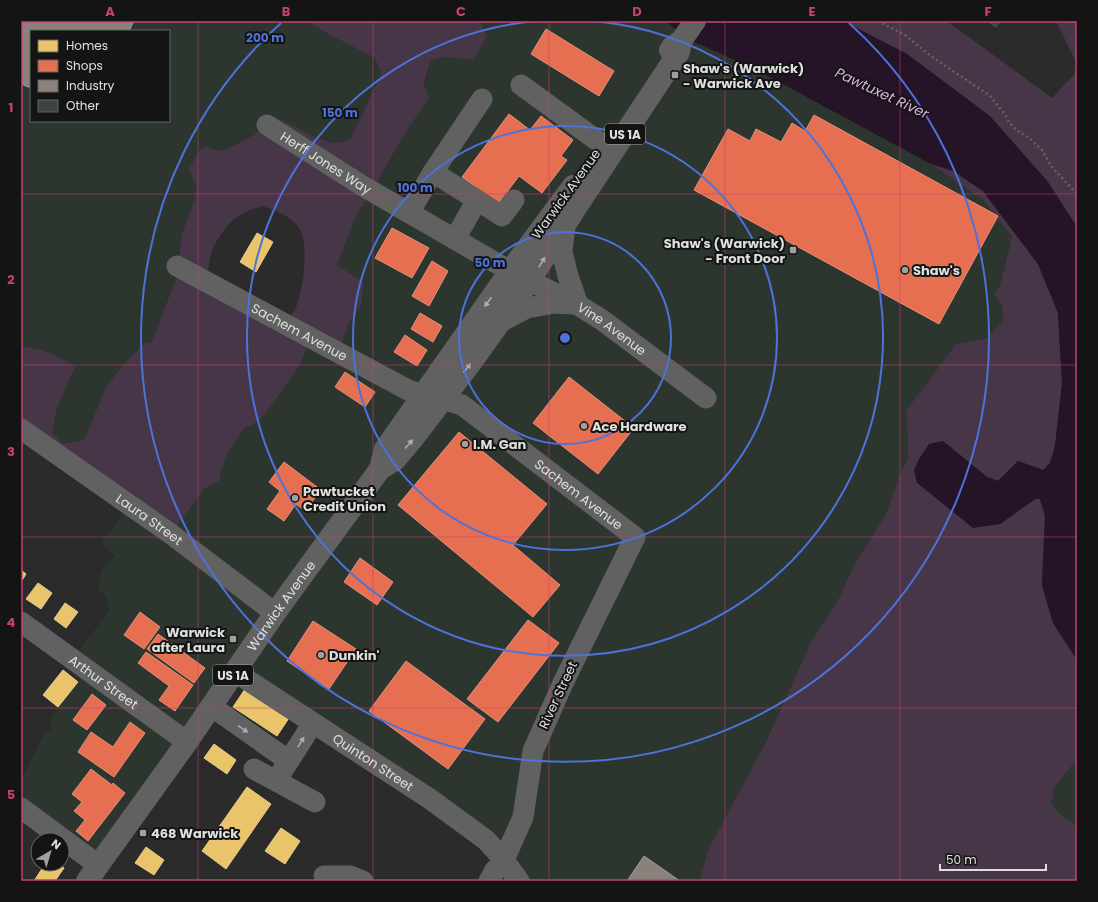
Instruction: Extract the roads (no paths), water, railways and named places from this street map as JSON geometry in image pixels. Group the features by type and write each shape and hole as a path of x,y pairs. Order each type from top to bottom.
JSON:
{"main road":[{"name":"Warwick Avenue","path":"93,873 187,742 275,613 380,469 394,460 407,446 433,397 510,271 566,197 672,47 687,33"},
{"name":"Warwick Avenue","path":"433,397 500,322 530,280 679,52 687,33"}],"street":[{"path":"521,86 602,144"},
{"path":"409,213 433,172 482,99"},
{"name":"Herff Jones Way","path":"267,125 360,185 510,271"},
{"path":"433,172 502,216 514,200"},
{"path":"456,239 477,200"},
{"path":"500,322 527,308 555,303 578,305 562,252 565,225"},
{"name":"Sachem Avenue","path":"177,266 408,390 462,405 635,537"},
{"name":"Vine Avenue","path":"510,271 578,305 602,320 706,398"},
{"name":"Laura Street","path":"21,429 171,534 275,613"},
{"name":"River Street","path":"496,870 524,817 533,751 563,683 635,537"},
{"name":"Arthur Street","path":"21,622 187,742"},
{"name":"Quinton Street","path":"235,672 430,799 486,840 496,870 518,881"},
{"path":"211,706 289,761"},
{"path":"276,780 313,723"},
{"path":"254,769 315,802"},
{"path":"21,808 93,873"},
{"path":"324,876 350,876 362,881"}],"water":[{"name":"Pawtuxet River","path":"665,21 843,21 907,54 990,116 1048,182 1077,227 1077,660 1053,623 1042,585 1045,516 1040,499 1035,499 1000,524 973,528 917,483 914,470 929,444 943,441 987,477 998,481 1018,461 1043,470 1050,463 1055,446 1062,384 1058,313 1038,264 983,191 953,171 931,164 753,68 690,40"}],"place":[{"name":"Shaw's (Warwick) - Warwick Ave","path":"675,75"},
{"name":"Shaw's (Warwick) - Front Door","path":"793,250"},
{"name":"Shaw's","path":"905,270"},
{"name":"Ace Hardware","path":"584,426"},
{"name":"I.M. Gan","path":"465,444"},
{"name":"Pawtucket Credit Union","path":"295,498"},
{"name":"Warwick after Laura","path":"233,639"},
{"name":"Dunkin'","path":"321,655"},
{"name":"468 Warwick","path":"143,833"}]}
